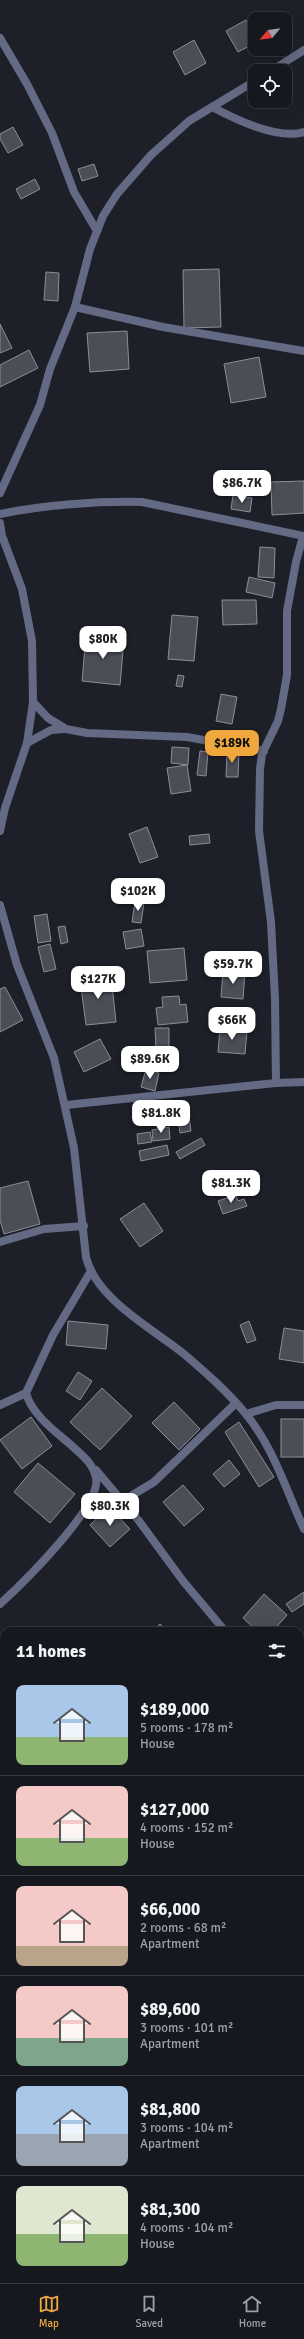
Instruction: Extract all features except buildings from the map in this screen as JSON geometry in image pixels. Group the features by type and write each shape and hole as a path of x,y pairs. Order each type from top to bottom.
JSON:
{"street":[{"path":"0,38 27,84 52,133 74,192 97,231"},
{"path":"282,64 304,50"},
{"path":"0,493 40,405 50,369 75,307 90,248 97,231 117,194 151,155 189,121 248,85"},
{"path":"212,107 242,122 277,132 304,132"},
{"path":"75,307 163,327 304,351"},
{"path":"0,514 31,507 142,502 304,536 296,562 287,611 287,676 285,689 278,721 264,752 260,769 259,831 271,922 275,999 276,1083"},
{"path":"0,523 2,536 22,589 32,641 33,702 27,743 5,808 0,831"},
{"path":"33,702 48,718 66,729"},
{"path":"27,743 51,730 66,729 87,733 187,737 264,752"},
{"path":"0,904 17,965 54,1058 66,1106 74,1148 84,1226 86,1257 91,1271 101,1286 126,1310 184,1354 246,1414 256,1427 271,1454 304,1529"},
{"path":"66,1106 276,1083 304,1082"},
{"path":"0,1242 44,1229 84,1226"},
{"path":"0,1405 26,1393 53,1335 91,1271"},
{"path":"26,1393 33,1409 90,1463 121,1502 139,1521 183,1581 222,1627"},
{"path":"121,1502 154,1482 236,1403"},
{"path":"246,1414 276,1405 304,1405"},
{"path":"0,1604 28,1578 78,1520 93,1497 97,1480 90,1463"}]}
